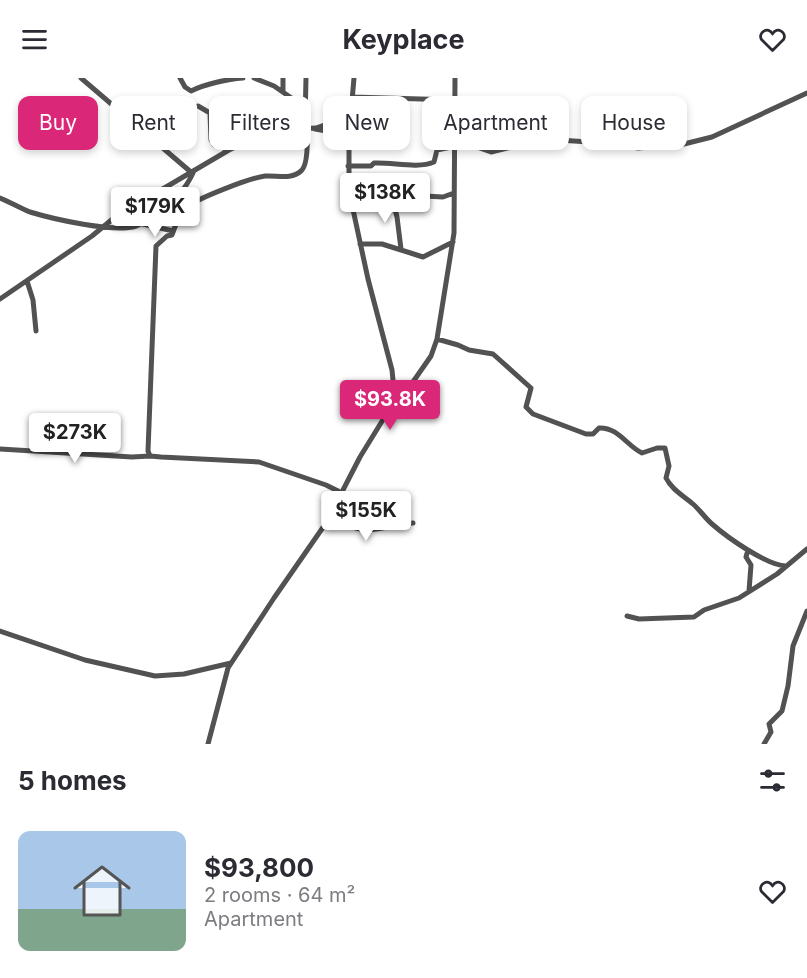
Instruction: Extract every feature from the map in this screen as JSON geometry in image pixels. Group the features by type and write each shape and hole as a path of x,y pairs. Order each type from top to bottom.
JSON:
{"street":[{"path":"81,78 193,172"},
{"path":"180,78 190,91 202,86 243,78"},
{"path":"254,78 261,79 290,96"},
{"path":"283,78 284,92"},
{"path":"306,78 306,96"},
{"path":"352,96 354,78"},
{"path":"455,78 455,96"},
{"path":"569,141 619,144 638,148 684,144 720,134 807,93"},
{"path":"198,106 209,112"},
{"path":"0,299 142,201 229,150"},
{"path":"150,456 148,446 155,249 159,241 172,236 183,211 194,203 251,180 266,176 289,176 302,171 307,150"},
{"path":"349,150 349,192 392,370 392,405"},
{"path":"348,166 371,166 374,163 384,162 423,165 434,162 437,150"},
{"path":"208,744 225,675 231,663 333,513 392,405 431,356 437,339 453,242 453,150"},
{"path":"0,198 32,212 104,226 131,227 141,224 175,199 187,186 193,172"},
{"path":"349,192 443,197 454,193"},
{"path":"390,194 397,217 401,249"},
{"path":"141,224 173,231"},
{"path":"360,244 382,244 423,257 453,242"},
{"path":"27,281 33,300 36,331"},
{"path":"437,339 469,350 488,352 499,358 530,387 531,392 526,407 533,414 586,434 592,434 598,428 607,428 626,439 642,453 665,448 669,466 668,482 696,506 713,525 748,550 785,566"},
{"path":"0,449 259,462 331,487 341,495"},
{"path":"333,513 346,524 359,530 413,523"},
{"path":"627,616 639,619 692,618 704,610 739,598 777,573 807,549"},
{"path":"748,550 746,557 752,566 749,591"},
{"path":"764,744 771,732 769,724 782,711 793,646 807,611"},
{"path":"0,631 85,660 155,676 184,674 231,663"}]}
